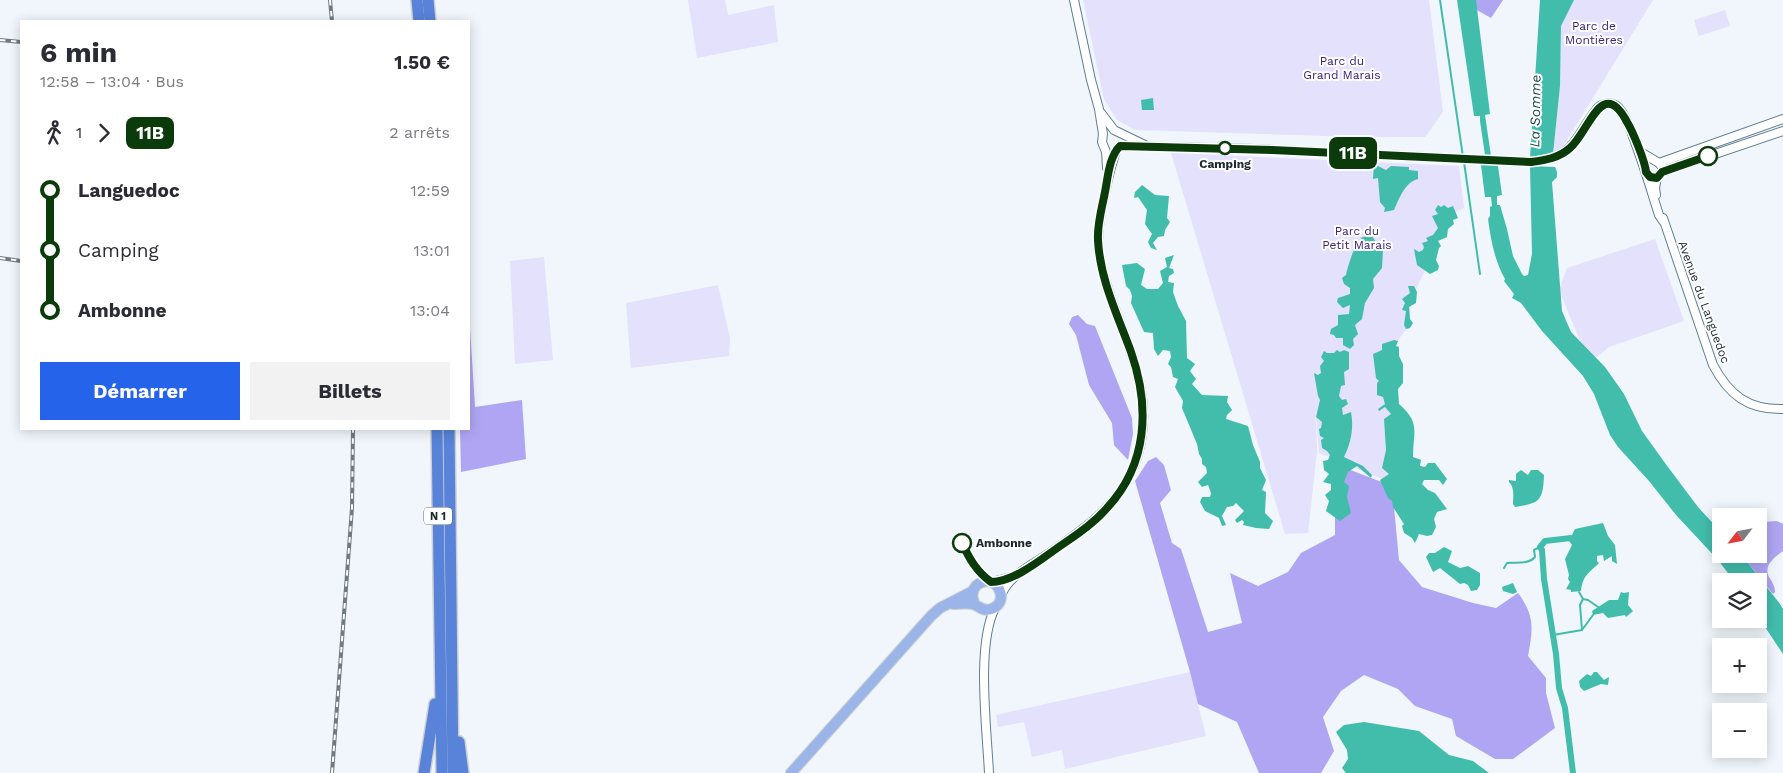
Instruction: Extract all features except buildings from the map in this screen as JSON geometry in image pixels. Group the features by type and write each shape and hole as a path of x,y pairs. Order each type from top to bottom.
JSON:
{"highway":[{"path":"417,0 419,20"},
{"path":"428,0 430,20"},
{"name":"N 1","path":"437,430 442,773"},
{"name":"N 1","path":"449,430 453,773"},
{"path":"424,773 440,670"},
{"path":"452,706 458,731 463,773"}],"main road":[{"path":"946,605 977,606 985,610 995,608 1000,602 1001,596 998,586 992,582 982,582 976,585 972,596 977,606"},
{"path":"791,773 935,612 973,591"}],"street":[{"path":"1074,0 1099,110 1103,134 1101,140 1104,147 1108,175"},
{"name":"Avenue du Languedoc","path":"1147,146 1342,152 1531,162 1552,159 1572,146 1597,109 1609,103 1614,104 1623,114 1632,131 1659,215 1664,221"},
{"path":"1001,596 1017,575 1087,526 1108,508 1125,483 1138,454 1143,424 1142,394 1137,368 1112,302 1102,268 1098,239 1100,216 1108,175 1122,141 1099,110"},
{"path":"1783,120 1657,162 1650,162 1646,172 1652,178 1783,131"},
{"path":"1103,134 1106,131 1117,132 1147,146"},
{"path":"1104,147 1112,150 1147,146"},
{"path":"1639,152 1662,166 1659,175"},
{"name":"Avenue du Languedoc","path":"1659,175 1654,188 1664,221 1713,365 1722,382 1745,402 1767,408 1783,409"},
{"path":"992,582 1017,575"},
{"path":"977,606 987,630"},
{"path":"989,773 985,664 987,630 995,608"}],"green space":[{"path":"688,0 725,0 728,15 774,5 778,42 697,58"},
{"name":"Parc du Grand Marais","path":"1083,0 1429,0 1443,112 1425,137 1358,137 1135,130 1117,120 1104,99"},
{"name":"Parc de Montières","path":"1574,0 1653,0 1562,148 1553,154 1560,86 1561,25"},
{"path":"1725,10 1730,26 1699,36 1694,20"},
{"name":"Parc du Petit Marais","path":"1171,153 1459,166 1464,208 1447,216 1429,262 1411,300 1409,326 1385,356 1404,488 1319,453 1315,403 1317,451 1308,533 1285,534"},
{"path":"1655,239 1684,321 1609,347 1595,358 1581,343 1559,290 1567,268"},
{"path":"544,257 553,360 515,364 510,261"},
{"path":"718,285 730,338 729,356 631,368 626,303"},
{"path":"1190,672 1206,736 1065,769 1062,750 1032,757 1024,722 998,727 996,715"}],"shaded area":[{"path":"1474,0 1503,0 1491,18 1475,9"},
{"path":"1078,315 1087,324 1095,326 1132,418 1133,434 1128,460 1114,445 1112,423 1089,385 1076,335 1069,324 1072,317"},
{"path":"470,327 475,407 522,400 526,459 461,472 460,430 470,430"},
{"path":"1156,457 1164,465 1171,490 1160,503 1172,543 1181,549 1208,632 1242,623 1230,573 1258,586 1288,572 1301,553 1335,535 1335,464 1392,486 1399,560 1422,587 1496,608 1518,593 1524,601 1530,616 1532,630 1528,656 1546,678 1546,693 1555,728 1513,759 1495,759 1456,736 1452,719 1415,706 1398,689 1364,675 1341,691 1323,717 1334,751 1321,773 1259,773 1237,722 1198,704 1135,481 1148,461"},
{"path":"1777,521 1783,524 1783,551 1771,562 1768,569 1775,592 1773,594 1767,586 1767,573 1756,573 1748,563 1768,562 1768,522"}],"water":[{"path":"1457,0 1476,0 1490,114 1485,115 1491,156 1498,166 1502,195 1497,196 1497,205 1500,205 1513,256 1522,274 1524,276 1528,275 1532,254 1530,166 1555,167 1557,177 1552,182 1562,311 1571,332 1605,367 1624,394 1642,431 1698,507 1712,522 1712,554 1618,447 1610,435 1594,394 1583,376 1542,331 1521,303 1512,298 1514,294 1504,281 1505,279 1496,257 1490,234 1488,219 1490,207 1492,206 1491,197 1485,197 1481,165 1485,155 1480,116 1474,116"},
{"name":"La Somme","path":"1540,0 1574,0 1561,26 1560,86 1553,154 1530,158"},
{"path":"1153,98 1154,110 1142,110 1141,100"},
{"path":"1374,164 1386,170 1391,166 1409,167 1409,170 1418,171 1418,179 1406,187 1394,210 1384,212 1385,208 1380,202 1378,178 1373,179"},
{"path":"1142,185 1155,195 1169,196 1167,218 1170,222 1164,236 1158,237 1153,243 1157,250 1151,248 1148,242 1152,234 1145,224 1147,210 1138,197 1134,198 1135,192"},
{"path":"1438,205 1441,207 1444,205 1448,208 1453,206 1458,218 1453,220 1454,224 1448,229 1447,237 1438,241 1441,246 1436,260 1439,266 1438,270 1430,274 1417,265 1414,249 1419,252 1423,250 1422,243 1428,241 1426,238 1433,235 1438,228 1432,216 1438,214 1435,210"},
{"path":"1372,236 1376,242 1385,242 1380,249 1383,250 1382,268 1373,279 1374,288 1365,303 1362,319 1355,325 1358,334 1353,339 1354,345 1350,349 1343,345 1343,338 1336,338 1330,334 1331,329 1338,325 1338,315 1349,314 1350,305 1343,308 1337,302 1338,298 1350,294 1350,288 1344,284 1342,278 1346,275 1350,260 1360,239"},
{"path":"1174,255 1169,268 1173,269 1174,273 1169,276 1168,282 1174,283 1173,292 1186,321 1187,358 1195,364 1190,371 1196,379 1192,384 1202,395 1228,396 1227,402 1232,410 1226,419 1248,426 1260,462 1260,468 1266,480 1262,490 1266,492 1265,513 1273,521 1269,529 1243,525 1244,522 1242,520 1237,523 1235,520 1244,511 1236,503 1233,506 1227,507 1222,516 1226,525 1222,526 1219,518 1205,511 1200,502 1202,497 1210,497 1211,493 1208,485 1202,487 1198,482 1207,473 1206,467 1202,464 1197,444 1182,408 1183,401 1175,387 1178,379 1173,377 1171,367 1168,364 1171,357 1170,351 1163,350 1158,356 1154,349 1153,333 1144,332 1131,303 1132,296 1126,286 1122,265 1137,263 1145,269 1141,285 1147,289 1158,289 1163,283 1160,271 1167,267 1165,258"},
{"path":"1408,286 1414,286 1417,292 1416,303 1409,307 1410,319 1413,323 1410,328 1406,329 1404,325 1406,311 1402,310 1405,303 1402,299 1410,293"},
{"path":"1394,340 1398,341 1396,346 1399,347 1399,356 1403,364 1403,383 1398,389 1399,404 1410,417 1414,428 1413,457 1421,460 1420,466 1425,467 1428,463 1435,463 1447,479 1443,485 1439,480 1424,480 1422,484 1428,490 1435,493 1447,509 1437,512 1434,519 1436,527 1432,535 1419,534 1415,543 1412,538 1404,533 1402,526 1404,524 1393,507 1392,501 1388,498 1380,480 1389,474 1382,468 1386,450 1384,419 1391,414 1385,407 1379,411 1378,409 1385,404 1383,397 1377,395 1377,383 1379,381 1376,378 1373,354 1382,350 1382,344"},
{"path":"1337,350 1349,352 1349,369 1344,372 1345,385 1341,386 1339,396 1342,400 1346,399 1348,404 1342,408 1343,415 1351,412 1352,418 1351,435 1344,457 1363,466 1372,475 1371,478 1357,466 1348,472 1344,482 1349,486 1347,497 1351,513 1340,521 1326,511 1329,501 1325,495 1331,490 1331,484 1323,482 1329,474 1324,470 1323,461 1328,460 1330,455 1322,448 1321,440 1324,438 1320,436 1319,429 1322,422 1316,417 1320,400 1314,373 1318,375 1321,373 1320,366 1324,361 1321,357 1324,351 1334,353"},
{"path":"1521,470 1528,475 1531,470 1538,470 1544,475 1543,490 1539,499 1535,502 1515,507 1513,504 1513,489 1509,480 1516,481 1516,474"},
{"path":"1603,523 1608,536 1615,545 1617,564 1612,561 1612,556 1604,561 1603,555 1597,556 1599,563 1585,578 1581,591 1571,592 1571,590 1566,589 1570,582 1565,559 1572,545 1569,541 1575,529"},
{"path":"1444,547 1452,551 1448,562 1460,568 1468,566 1480,573 1480,585 1477,590 1471,591 1468,585 1460,584 1440,568 1433,572 1426,557 1429,553 1435,553"},
{"path":"1720,563 1748,563 1756,573 1728,573"},
{"path":"1513,583 1517,592 1513,594 1503,591 1502,587"},
{"path":"1767,587 1783,609 1783,654 1766,628"},
{"path":"1621,592 1629,592 1628,605 1633,611 1626,617 1625,615 1608,618 1603,613 1593,615 1592,611 1609,600 1618,600"},
{"path":"1594,672 1597,672 1604,680 1609,677 1608,685 1601,684 1584,691 1580,687 1579,681 1587,674 1591,676"},
{"path":"1364,722 1419,731 1449,755 1473,761 1489,773 1346,773 1342,768 1348,759 1347,750 1336,732 1344,725"}],"waterway":[{"path":"1440,0 1463,157"},
{"path":"1464,162 1480,274"},
{"path":"1571,538 1545,541 1540,547 1542,550 1544,579 1556,654 1559,688 1565,708 1573,773"},
{"path":"1504,568 1507,563 1532,560 1535,557 1534,550 1540,547"},
{"path":"1579,592 1583,599 1598,607"},
{"path":"1582,630 1580,605 1583,599"},
{"path":"1553,635 1582,630 1593,615"}],"railway":[{"path":"330,0 332,20"},
{"path":"0,40 20,42"},
{"path":"0,258 20,261"},
{"path":"332,773 352,508 353,430"}],"bus line":[{"name":"11B","path":"962,543 971,561 980,573 991,582 1017,575 1100,516 1117,496 1133,467 1138,454 1143,424 1144,408 1142,394 1137,368 1102,268 1098,239 1100,216 1108,175 1113,158 1120,146 1272,150 1531,162 1552,159 1568,150 1578,140 1597,109 1609,103 1614,104 1623,114 1632,131 1647,175 1650,177 1657,178 1662,172 1708,156"}],"place":[{"name":"Camping","path":"1225,148"},
{"name":"Ambonne","path":"962,543"}]}
